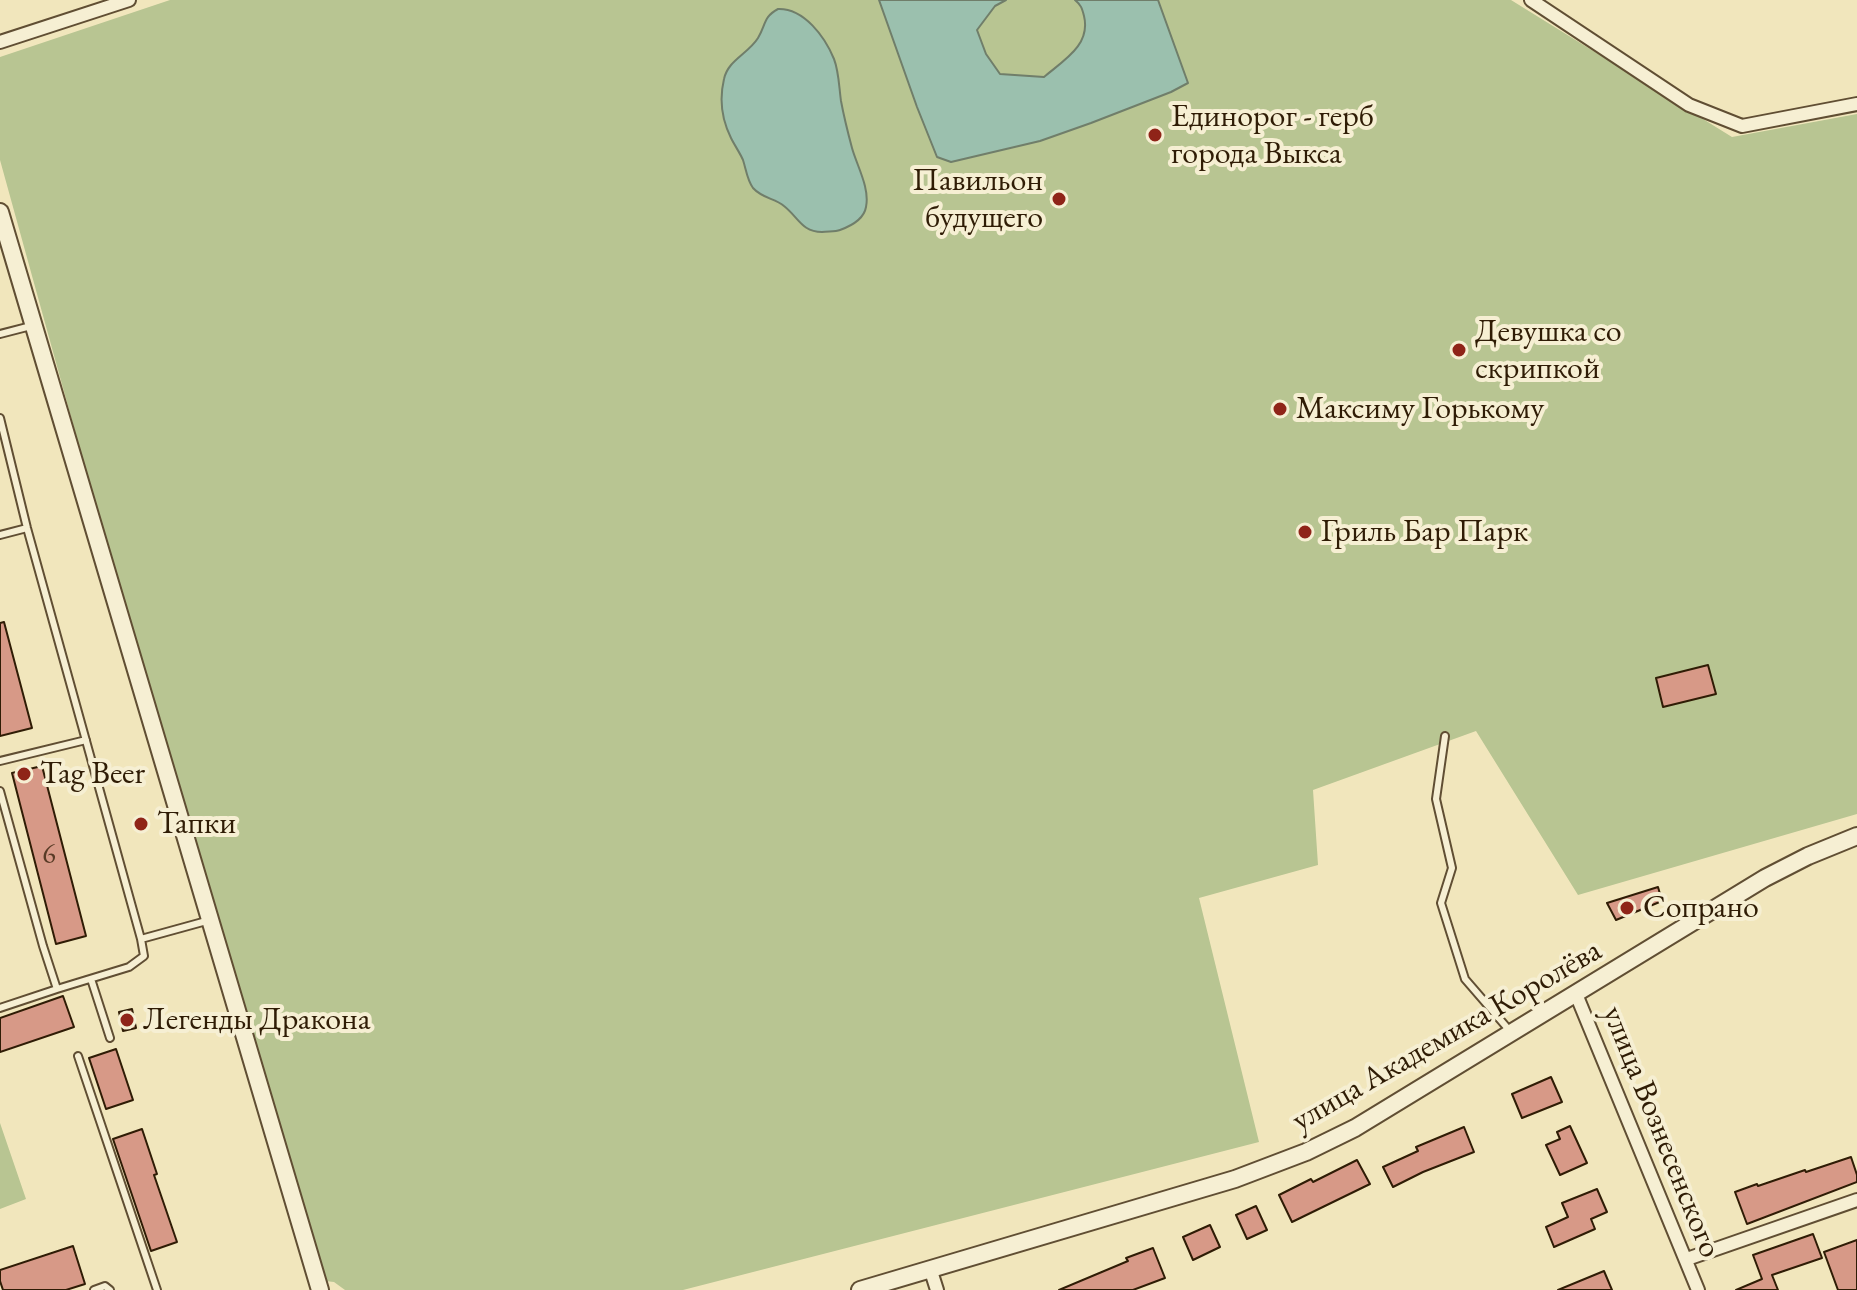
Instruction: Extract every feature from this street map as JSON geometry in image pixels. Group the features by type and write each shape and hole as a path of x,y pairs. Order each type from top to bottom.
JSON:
{"street":[{"path":"0,42 129,0"},
{"path":"1531,0 1689,105 1742,126 1857,104"},
{"path":"0,212 318,1289"},
{"name":"улица Академика Королёва","path":"860,1290 1273,1166 1355,1128 1765,878 1857,836"},
{"name":"улица Вознесенского","path":"1576,994 1698,1290"},
{"path":"1687,1259 1857,1200"},
{"path":"930,1268 937,1290"}],"lane":[{"path":"0,334 33,325"},
{"path":"0,418 144,956 129,967 0,1008"},
{"path":"0,535 27,528"},
{"path":"1445,736 1436,799 1452,868 1441,903 1465,979 1512,1033"},
{"path":"0,761 86,740"},
{"path":"0,791 57,989"},
{"path":"141,939 210,920"},
{"path":"91,979 110,1038"},
{"path":"78,1056 157,1290"},
{"path":"94,1290 105,1286 110,1290"}],"shaded area":[{"path":"170,0 1511,0 1732,137 1857,114 1857,814 1578,895 1476,731 1313,790 1318,865 1199,898 1259,1142 683,1290 345,1290 334,1282 316,1280 152,710 0,160 0,57"},
{"path":"879,0 1006,0 995,6 977,30 986,54 1000,74 1044,77 1074,51 1084,35 1084,16 1075,0 1158,0 1188,83 1040,141 951,162 937,157"},
{"path":"778,9 796,13 812,25 836,64 845,119 867,200 860,218 838,231 810,230 780,203 753,188 725,124 722,95 726,72 754,44 767,18"},
{"path":"0,1123 26,1199 0,1209"}],"building":[{"path":"4,622 32,728 0,736 0,623"},
{"path":"1708,665 1716,694 1663,707 1656,678"},
{"path":"42,766 86,936 56,944 12,773"},
{"name":"Сопрано","path":"1658,887 1662,901 1616,920 1607,903"},
{"path":"63,996 74,1027 0,1052 0,1018"},
{"name":"Легенды Дракона","path":"132,1009 136,1028 123,1031 119,1012"},
{"path":"116,1049 133,1100 106,1109 89,1058"},
{"path":"1551,1077 1562,1102 1522,1118 1512,1094"},
{"path":"1570,1126 1587,1163 1560,1175 1546,1145 1560,1139 1557,1132"},
{"path":"1464,1127 1474,1152 1393,1187 1383,1167 1418,1151 1416,1147"},
{"path":"142,1129 177,1242 151,1251 113,1139"},
{"path":"1851,1157 1857,1182 1747,1224 1735,1192"},
{"path":"1357,1160 1370,1184 1292,1222 1279,1195"},
{"path":"1597,1189 1607,1212 1591,1219 1595,1229 1554,1247 1546,1227 1568,1217 1562,1203"},
{"path":"1256,1206 1267,1230 1247,1239 1236,1215"},
{"path":"1210,1225 1220,1247 1193,1260 1183,1237"},
{"path":"1813,1234 1822,1258 1772,1275 1778,1290 1736,1290 1762,1279 1753,1255"},
{"path":"1857,1240 1857,1290 1838,1290 1824,1252"},
{"path":"73,1246 85,1284 66,1290 3,1290 0,1270"},
{"path":"1153,1248 1165,1278 1133,1290 1059,1290 1128,1261 1126,1258"},
{"path":"1604,1271 1612,1290 1558,1290"}],"place":[{"name":"Единорог - герб города Выкса","path":"1155,135"},
{"name":"Павильон будущего","path":"1059,199"},
{"name":"Девушка со скрипкой","path":"1459,350"},
{"name":"Максиму Горькому","path":"1280,409"},
{"name":"Гриль Бар Парк","path":"1305,532"},
{"name":"Tag Beer","path":"24,774"},
{"name":"Тапки","path":"141,824"},
{"name":"Сопрано","path":"1627,908"},
{"name":"Легенды Дракона","path":"127,1020"}]}
